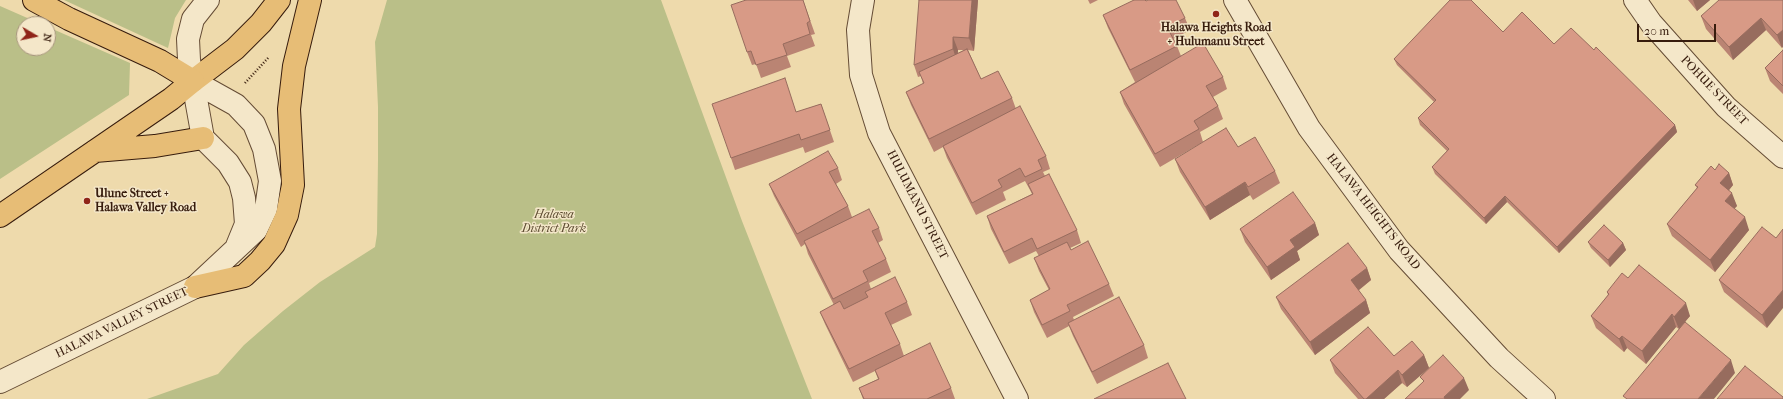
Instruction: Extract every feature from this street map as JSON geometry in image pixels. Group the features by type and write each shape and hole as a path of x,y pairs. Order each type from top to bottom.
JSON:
{"main road":[{"path":"34,0 160,61 193,81"},
{"path":"0,216 171,99 235,49 261,23 280,0"},
{"path":"195,287 244,276 260,261 274,244 287,215 293,185 289,109 290,95 294,66 310,0"},
{"path":"94,151 156,146 203,138"}],"street":[{"path":"203,138 189,60 188,39 193,19 208,0"},
{"name":"HULUMANU STREET","path":"863,0 858,30 861,75 879,133 1017,399"},
{"name":"HALAWA HEIGHTS ROAD","path":"1235,0 1309,128 1399,250 1499,358 1544,399"},
{"name":"POHUE STREET","path":"1635,0 1651,23 1726,107 1783,157"},
{"name":"HALAWA VALLEY STREET","path":"0,382 195,287 256,230 266,209 270,181 264,149 254,124 236,105 193,81"},
{"name":"HALAWA VALLEY STREET","path":"203,138 228,163 240,182 244,198 246,224 235,250"}],"path":[{"path":"244,84 269,57"}],"green space":[{"path":"64,0 186,0 175,18 168,48"},
{"name":"Halawa District Park","path":"387,0 661,0 742,221 812,399 147,399 218,374 244,345 283,311 320,282 375,247 377,234 378,107 375,42"},
{"path":"0,6 23,16 16,16 16,56 56,56 56,31 130,63 129,95 0,179"}],"building":[{"path":"746,0 803,0 810,21 807,23 810,34 783,44 787,55 756,65 751,51 747,52 731,5"},
{"path":"919,0 972,0 969,38 953,37 953,49 914,65"},
{"path":"1134,0 1176,0 1185,18 1167,27 1177,46 1130,70 1103,15"},
{"path":"1450,0 1471,0 1503,32 1522,12 1554,44 1571,28 1594,50 1596,47 1675,125 1557,247 1505,196 1484,218 1432,167 1449,149 1418,118 1436,100 1394,59"},
{"path":"1719,0 1783,0 1783,30 1777,35 1761,18 1729,47 1701,16"},
{"path":"1203,43 1223,77 1206,86 1218,106 1194,121 1199,129 1155,154 1120,92"},
{"path":"967,49 981,79 998,71 1012,98 929,139 906,92 924,83 919,72"},
{"path":"1783,50 1783,86 1765,68"},
{"path":"785,78 796,112 821,104 830,130 801,140 799,134 731,158 712,104"},
{"path":"1020,106 1046,156 1038,160 1042,169 1025,177 1020,168 998,180 1002,187 972,203 943,146"},
{"path":"1226,128 1238,147 1255,137 1275,171 1248,187 1245,182 1205,207 1175,159"},
{"path":"828,151 838,168 829,172 848,206 797,234 769,184"},
{"path":"1719,164 1729,173 1720,183 1732,193 1725,201 1745,217 1710,260 1667,224 1698,187 1695,185 1711,166 1715,170"},
{"path":"1049,174 1077,230 1037,249 1032,238 1004,252 987,216 1033,194 1028,184"},
{"path":"1293,192 1315,223 1290,240 1295,247 1267,267 1240,229"},
{"path":"869,209 879,228 872,231 886,259 863,271 868,281 833,299 804,241"},
{"path":"1604,225 1623,243 1608,260 1588,242"},
{"path":"1762,227 1776,238 1783,229 1783,290 1762,315 1719,280"},
{"path":"1088,241 1109,284 1067,305 1070,311 1042,325 1030,300 1050,289 1034,258 1067,242 1071,250"},
{"path":"1348,243 1367,268 1351,280 1366,300 1310,342 1276,297"},
{"path":"1639,265 1686,303 1674,317 1672,314 1642,351 1622,336 1619,339 1591,316 1609,294 1607,292 1622,273 1628,278"},
{"path":"895,277 907,302 885,313 900,344 849,369 820,312 840,301 844,309 868,297 865,292"},
{"path":"1119,297 1144,345 1092,372 1068,323"},
{"path":"1685,322 1731,360 1698,399 1627,399 1623,396"},
{"path":"1368,327 1394,356 1412,341 1424,355 1402,375 1398,370 1366,399 1364,399 1330,360"},
{"path":"930,343 951,388 927,399 864,399 859,388 879,379 875,370"},
{"path":"1443,355 1464,378 1444,397 1445,399 1405,399 1424,381 1420,377"},
{"path":"1168,363 1186,399 1094,399"},
{"path":"1745,366 1783,397 1783,399 1717,399"}],"place":[{"name":"Halawa Heights Road + Hulumanu Street","path":"1216,14"},
{"name":"Ulune Street + Halawa Valley Road","path":"87,201"}]}
